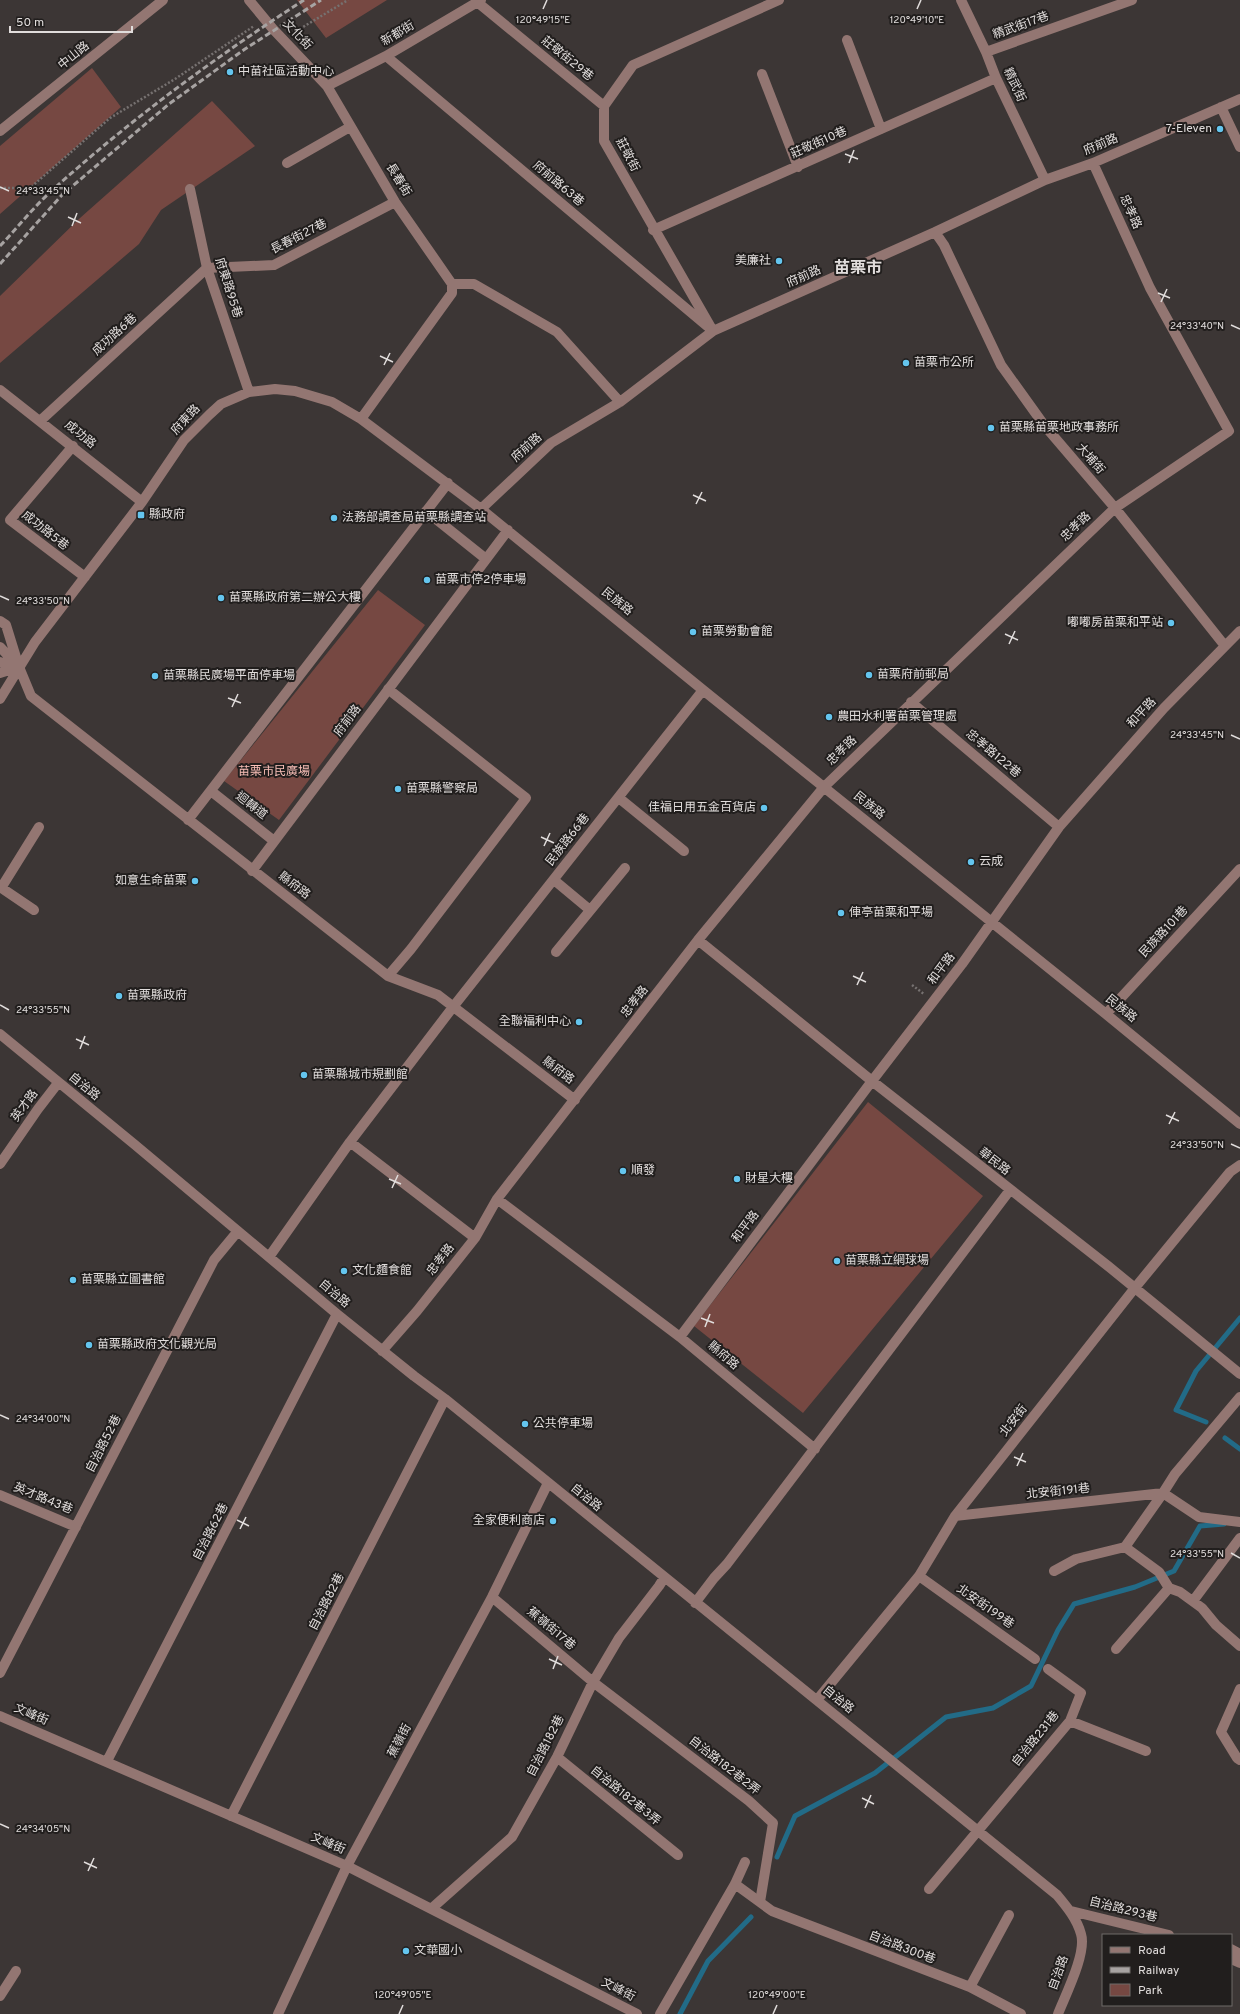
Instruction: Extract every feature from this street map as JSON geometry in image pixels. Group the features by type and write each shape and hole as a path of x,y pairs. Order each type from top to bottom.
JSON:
{"street":[{"name":"中山路","path":"1,129 163,0"},
{"name":"文化街","path":"249,0 273,29 327,86"},
{"path":"604,106 633,65 779,0"},
{"name":"精武街","path":"961,0 986,52 996,78 1045,180"},
{"name":"精武街17巷","path":"986,52 1132,0"},
{"name":"新都街","path":"327,86 386,56 479,1"},
{"name":"莊敬街29巷","path":"479,1 604,106"},
{"path":"847,40 881,129"},
{"name":"府前路63巷","path":"386,56 713,331"},
{"path":"762,74 798,167"},
{"name":"莊敬街10巷","path":"653,230 996,78"},
{"name":"長春街","path":"327,86 395,202 452,284"},
{"name":"府前路","path":"481,508 551,444 620,402 713,331 935,232 1045,180 1093,163 1240,99"},
{"name":"莊敬街","path":"604,106 604,142 653,230 713,331"},
{"path":"1221,107 1240,147"},
{"path":"287,163 350,127"},
{"name":"忠孝路","path":"382,1351 418,1310 475,1238 497,1199 698,940 824,787 1115,508 1229,431 1150,288 1093,163"},
{"name":"府東路95巷","path":"190,189 207,268 249,392"},
{"name":"長春街27巷","path":"207,268 274,265 395,202"},
{"name":"大埔街","path":"935,232 944,245 1001,365 1044,425 1115,508 1225,646"},
{"name":"成功路6巷","path":"40,421 207,268"},
{"path":"361,419 452,293 452,284 474,284 557,332 620,402"},
{"name":"府東路","path":"0,699 35,642 142,502 184,440 208,414 221,404 249,392 275,389 294,391 332,402 361,419 481,508"},
{"name":"成功路","path":"0,390 73,446 142,502"},
{"name":"成功路5巷","path":"73,446 10,520 85,577"},
{"path":"188,820 448,483"},
{"name":"民族路","path":"481,508 1240,1124"},
{"path":"426,511 486,559"},
{"name":"府前路","path":"252,871 508,530"},
{"name":"縣府路","path":"0,621 6,625 19,667 31,696 252,871 388,976 438,995 575,1100"},
{"name":"和平路","path":"680,1337 992,922 1059,827 1164,708 1240,631"},
{"path":"0,647 19,667"},
{"path":"0,656 19,667"},
{"path":"0,662 19,667"},
{"path":"0,673 19,667"},
{"path":"388,689 526,798 411,949 388,976"},
{"name":"民族路66巷","path":"269,1257 350,1142 453,1007 704,690"},
{"name":"忠孝路122巷","path":"911,702 1059,827"},
{"name":"迴轉道","path":"211,792 274,841"},
{"path":"618,798 684,852"},
{"path":"34,910 0,888 39,828"},
{"path":"556,952 625,868"},
{"name":"民族路101巷","path":"1106,1014 1240,869"},
{"path":"554,880 590,910"},
{"name":"華民路","path":"698,940 732,970 1108,1266 1240,1374"},
{"name":"自治路","path":"0,1034 382,1351 445,1399 664,1578 978,1829 1057,1895 1071,1911 1082,1936 1078,1964 1058,2014"},
{"name":"英才路","path":"0,1164 58,1083"},
{"path":"350,1142 475,1238"},
{"name":"北安街","path":"817,1700 919,1576 955,1516 1134,1288 1230,1172 1240,1165"},
{"path":"695,1603 714,1578 728,1564 1010,1190"},
{"name":"縣府路","path":"497,1199 680,1337 815,1449"},
{"name":"自治路52巷","path":"0,1673 214,1260 238,1231"},
{"name":"自治路62巷","path":"107,1761 337,1314"},
{"path":"1054,1571 1076,1559 1125,1547 1175,1474 1240,1397"},
{"name":"自治路82巷","path":"231,1816 445,1399"},
{"name":"蕉嶺街","path":"278,2014 347,1866 492,1597 548,1483"},
{"path":"1163,1493 1199,1517 1240,1522"},
{"name":"北安街191巷","path":"955,1516 1163,1493"},
{"name":"英才路43巷","path":"0,1495 76,1526"},
{"path":"1193,1601 1240,1538"},
{"path":"1125,1547 1164,1580 1193,1601 1216,1625 1240,1646"},
{"name":"北安街199巷","path":"919,1576 1035,1659"},
{"name":"自治路182巷","path":"431,1909 512,1837 557,1757 593,1682 619,1638 664,1578"},
{"path":"1116,1649 1164,1580"},
{"name":"蕉嶺街17巷","path":"492,1597 593,1682"},
{"name":"自治路231巷","path":"929,1889 1070,1721 1081,1693 1048,1669"},
{"name":"自治路182巷2弄","path":"593,1682 749,1801 773,1823 760,1902"},
{"path":"1240,1689 1221,1732 1237,1758 1240,1760"},
{"name":"文峰街","path":"0,1716 347,1866 637,2014"},
{"path":"1070,1721 1146,1751"},
{"name":"自治路182巷3弄","path":"557,1757 678,1855"},
{"path":"660,2014 735,1884 745,1862"},
{"name":"自治路300巷","path":"735,1884 772,1911 970,1987 1021,2014"},
{"name":"自治路293巷","path":"1071,1911 1165,1934"},
{"path":"970,1987 1009,1915"},
{"path":"0,1996 16,1971"}],"path":[{"path":"293,33 348,0"},
{"path":"0,188 30,188 110,118 175,79 256,25"},
{"path":"912,985 926,996"}],"green space":[{"path":"297,0 387,0 326,38"},
{"path":"92,68 121,107 0,214 0,146"},
{"path":"212,101 255,146 161,210 139,244 0,363 0,296 80,218"},
{"name":"苗栗市民廣場","path":"378,590 425,625 279,820 224,781"},
{"name":"苗栗縣立網球場","path":"868,1102 983,1196 803,1413 694,1326"}],"waterway":[{"path":"1206,1422 1176,1410 1196,1371 1240,1318"},
{"path":"1225,1438 1240,1449"},
{"path":"777,1857 795,1816 875,1773 946,1717 993,1708 1031,1686 1058,1630 1074,1604 1135,1587 1174,1571 1200,1526 1224,1524"},
{"path":"680,2014 708,1961 751,1917"}],"railway":[{"path":"0,246 49,193 86,160 208,65 304,0"},
{"path":"0,264 62,195 169,104 245,49 321,0"}],"place":[{"name":"中苗社區活動中心","path":"230,72"},
{"name":"7-Eleven","path":"1220,129"},
{"name":"美廉社","path":"779,261"},
{"name":"苗栗市公所","path":"906,363"},
{"name":"苗栗縣苗栗地政事務所","path":"991,428"},
{"name":"縣政府","path":"141,515"},
{"name":"法務部調查局苗栗縣調查站","path":"334,518"},
{"name":"苗栗市停2停車場","path":"427,580"},
{"name":"苗栗縣政府第二辦公大樓","path":"221,598"},
{"name":"嘟嘟房苗栗和平站","path":"1171,623"},
{"name":"苗栗勞動會館","path":"693,632"},
{"name":"苗栗府前郵局","path":"869,675"},
{"name":"苗栗縣民廣場平面停車場","path":"155,676"},
{"name":"農田水利署苗栗管理處","path":"829,717"},
{"name":"苗栗縣警察局","path":"398,789"},
{"name":"佳福日用五金百貨店","path":"764,808"},
{"name":"云成","path":"971,862"},
{"name":"如意生命苗栗","path":"195,881"},
{"name":"俥亭苗栗和平場","path":"841,913"},
{"name":"苗栗縣政府","path":"119,996"},
{"name":"全聯福利中心","path":"579,1022"},
{"name":"苗栗縣城市規劃館","path":"304,1075"},
{"name":"順發","path":"623,1171"},
{"name":"財星大樓","path":"737,1179"},
{"name":"苗栗縣立網球場","path":"837,1261"},
{"name":"文化麵食館","path":"344,1271"},
{"name":"苗栗縣立圖書館","path":"73,1280"},
{"name":"苗栗縣政府文化觀光局","path":"89,1345"},
{"name":"公共停車場","path":"525,1424"},
{"name":"全家便利商店","path":"553,1521"},
{"name":"文華國小","path":"406,1951"}],"district":[{"name":"苗栗市","path":"858,269"}]}
